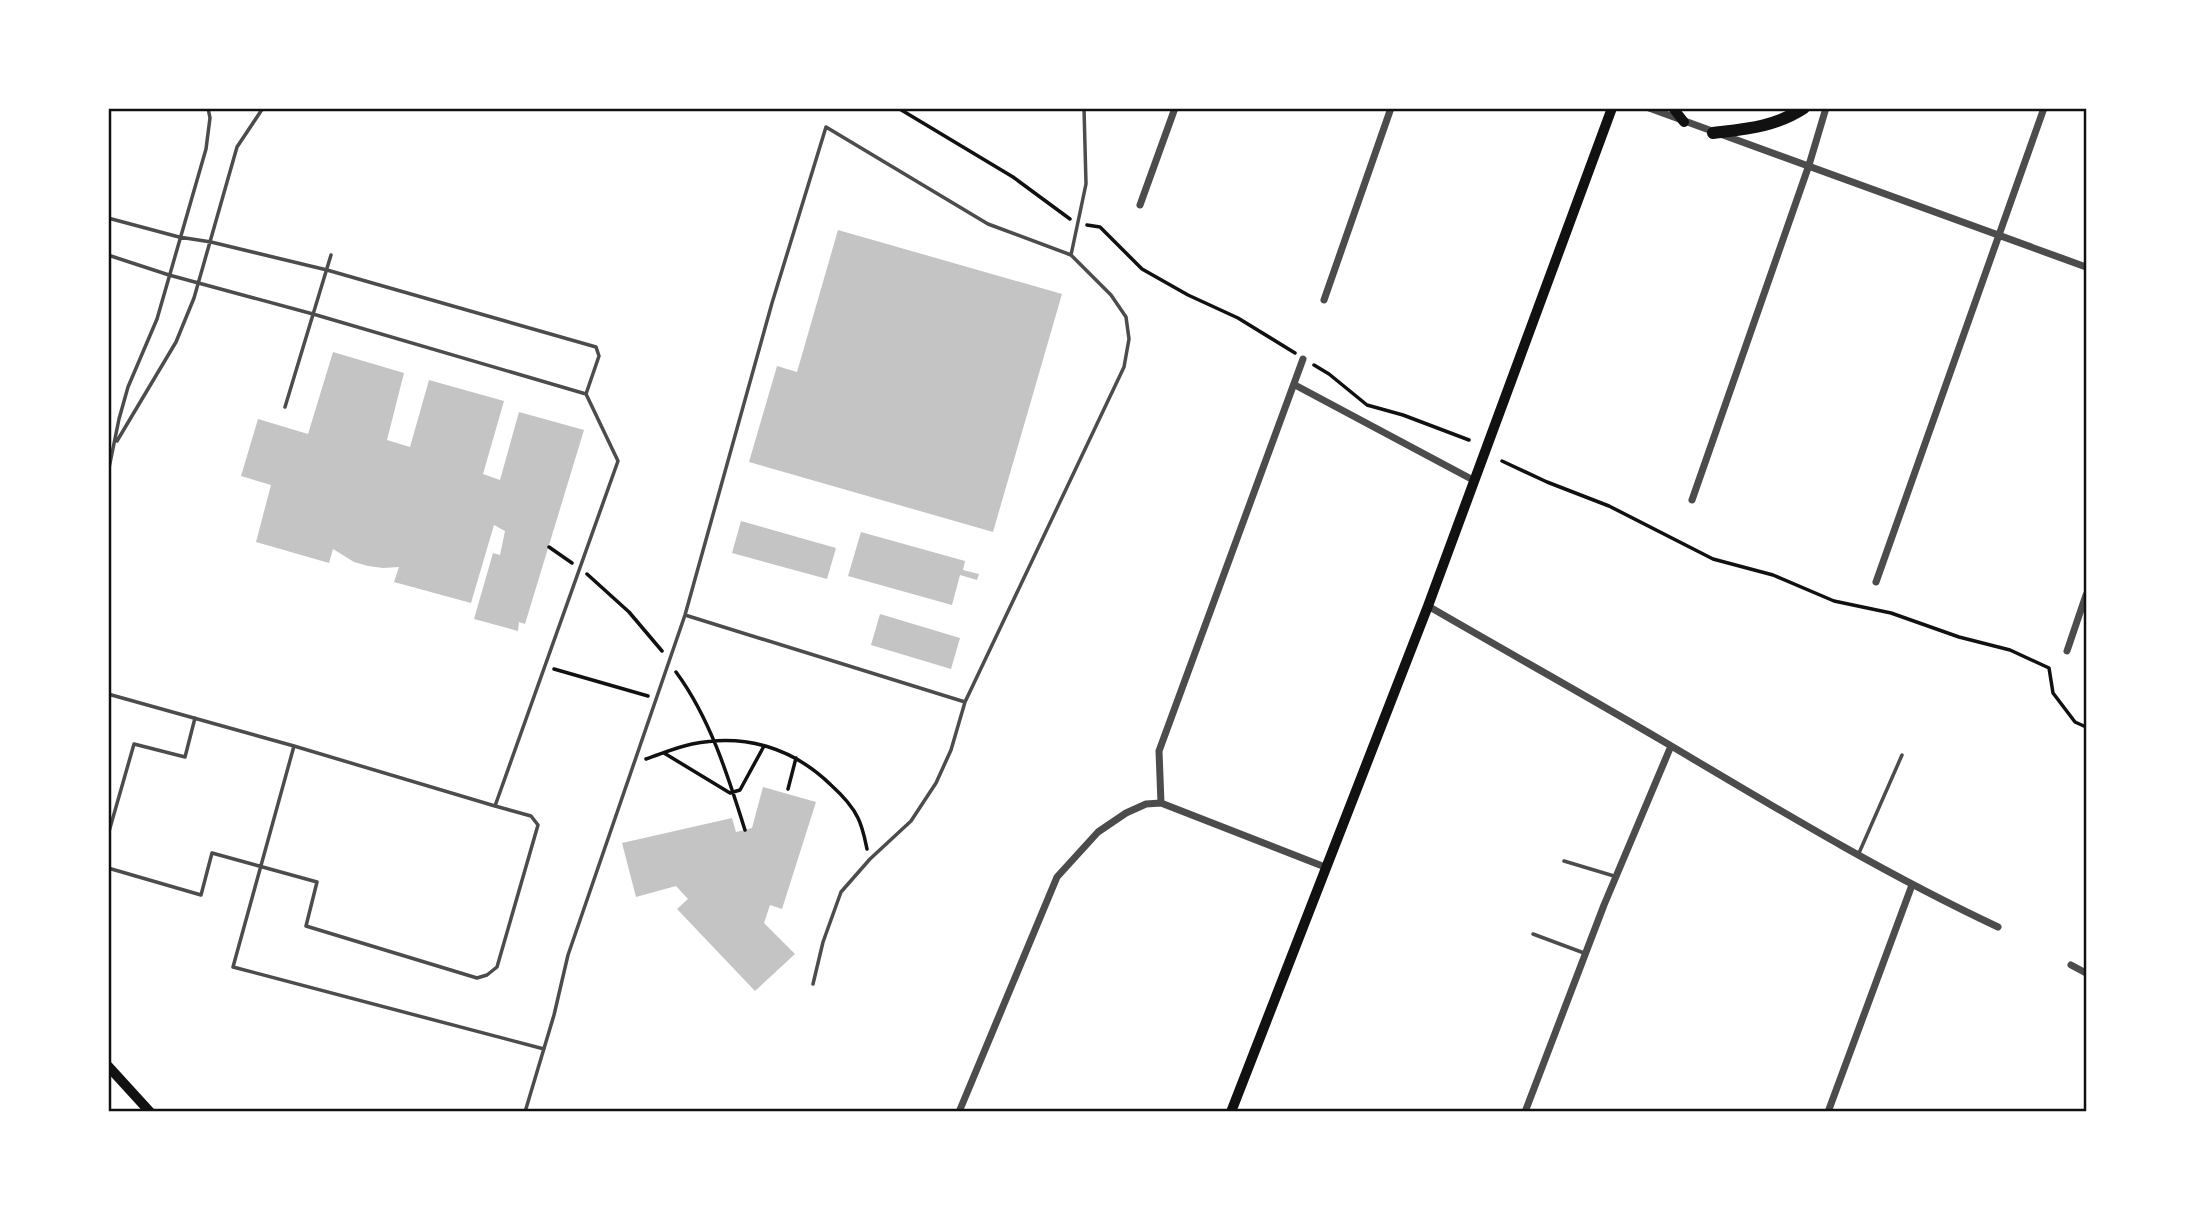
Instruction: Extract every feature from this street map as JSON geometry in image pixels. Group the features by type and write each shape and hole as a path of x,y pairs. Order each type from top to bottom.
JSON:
{"highway":[{"path":"1713,132 1764,127 1804,108"}],"main road":[{"path":"1231,1111 1428,607 1612,108"},
{"path":"1673,108 1684,122"},
{"path":"108,1066 150,1111"}],"street":[{"path":"1140,205 1175,108"},
{"path":"1324,300 1391,108"},
{"path":"1649,108 2087,267"},
{"path":"1692,500 1809,165 1826,108"},
{"path":"1876,582 2044,108"},
{"path":"1161,803 1159,751 1303,359"},
{"path":"1295,385 1475,481"},
{"path":"2067,651 2087,595"},
{"path":"1428,607 1794,820 1912,885 1998,927"},
{"path":"1525,1111 1616,877 1671,746"},
{"path":"959,1111 1057,877 1098,832 1126,813 1146,804 1161,803 1325,867"},
{"path":"1828,1111 1912,885"},
{"path":"2071,965 2087,973"}],"lane":[{"path":"108,473 128,387 157,319 206,149 210,118 208,108"},
{"path":"116,442 176,342 194,298 237,148 263,108"},
{"path":"1071,254 1086,184 1084,108"},
{"path":"525,1111 554,1015 568,955 685,615 772,303 826,127 988,224 1071,254 1111,295 1126,317 1129,339 1124,367 965,702 951,750 936,783 911,821 870,859 841,892 823,943 813,984"},
{"path":"108,218 327,270 596,347 599,356 586,394 618,461 495,806"},
{"path":"108,255 169,275 586,394"},
{"path":"285,407 331,255"},
{"path":"685,615 965,702"},
{"path":"108,694 531,816 538,825 497,967 488,975 477,978 306,926 317,882 212,853 201,895 108,868"},
{"path":"108,835 134,744 185,757 195,718"},
{"path":"294,746 233,967 544,1049"},
{"path":"1858,855 1902,755"},
{"path":"1564,861 1616,877"},
{"path":"1533,934 1586,954"}],"path":[{"path":"898,108 1013,177 1078,224 1100,228 1142,269 1188,295 1238,318 1329,374 1367,405 1403,415 1469,440"},
{"path":"1502,461 1609,506 1713,559 1773,575 1834,601 1891,613 1959,637 2010,650 2049,668 2053,693 2074,722 2087,727"},
{"path":"545,667 656,698"},
{"path":"634,763 692,744 731,741 764,745 789,753 818,772 844,797 859,819 870,859"},
{"path":"664,753 730,793 740,790 764,745"},
{"path":"788,789 796,758"}],"building":[{"path":"838,230 1062,294 993,532 749,462 777,366 797,372"},
{"path":"333,352 404,373 387,440 410,447 429,380 504,401 483,474 500,480 519,412 584,430 525,624 519,622 518,631 474,619 493,553 500,555 505,531 494,525 471,603 394,582 399,567 368,566 354,562 333,549 329,563 256,542 271,485 241,476 258,419 308,434"},
{"path":"741,521 836,548 827,579 732,553"},
{"path":"861,532 965,561 963,570 979,574 977,580 960,575 952,605 848,576"},
{"path":"880,614 960,638 951,669 871,645"},
{"path":"763,787 816,802 782,909 770,905 764,923 795,954 755,991 677,909 688,899 676,886 636,897 622,843 732,818 736,832 752,828"}]}
